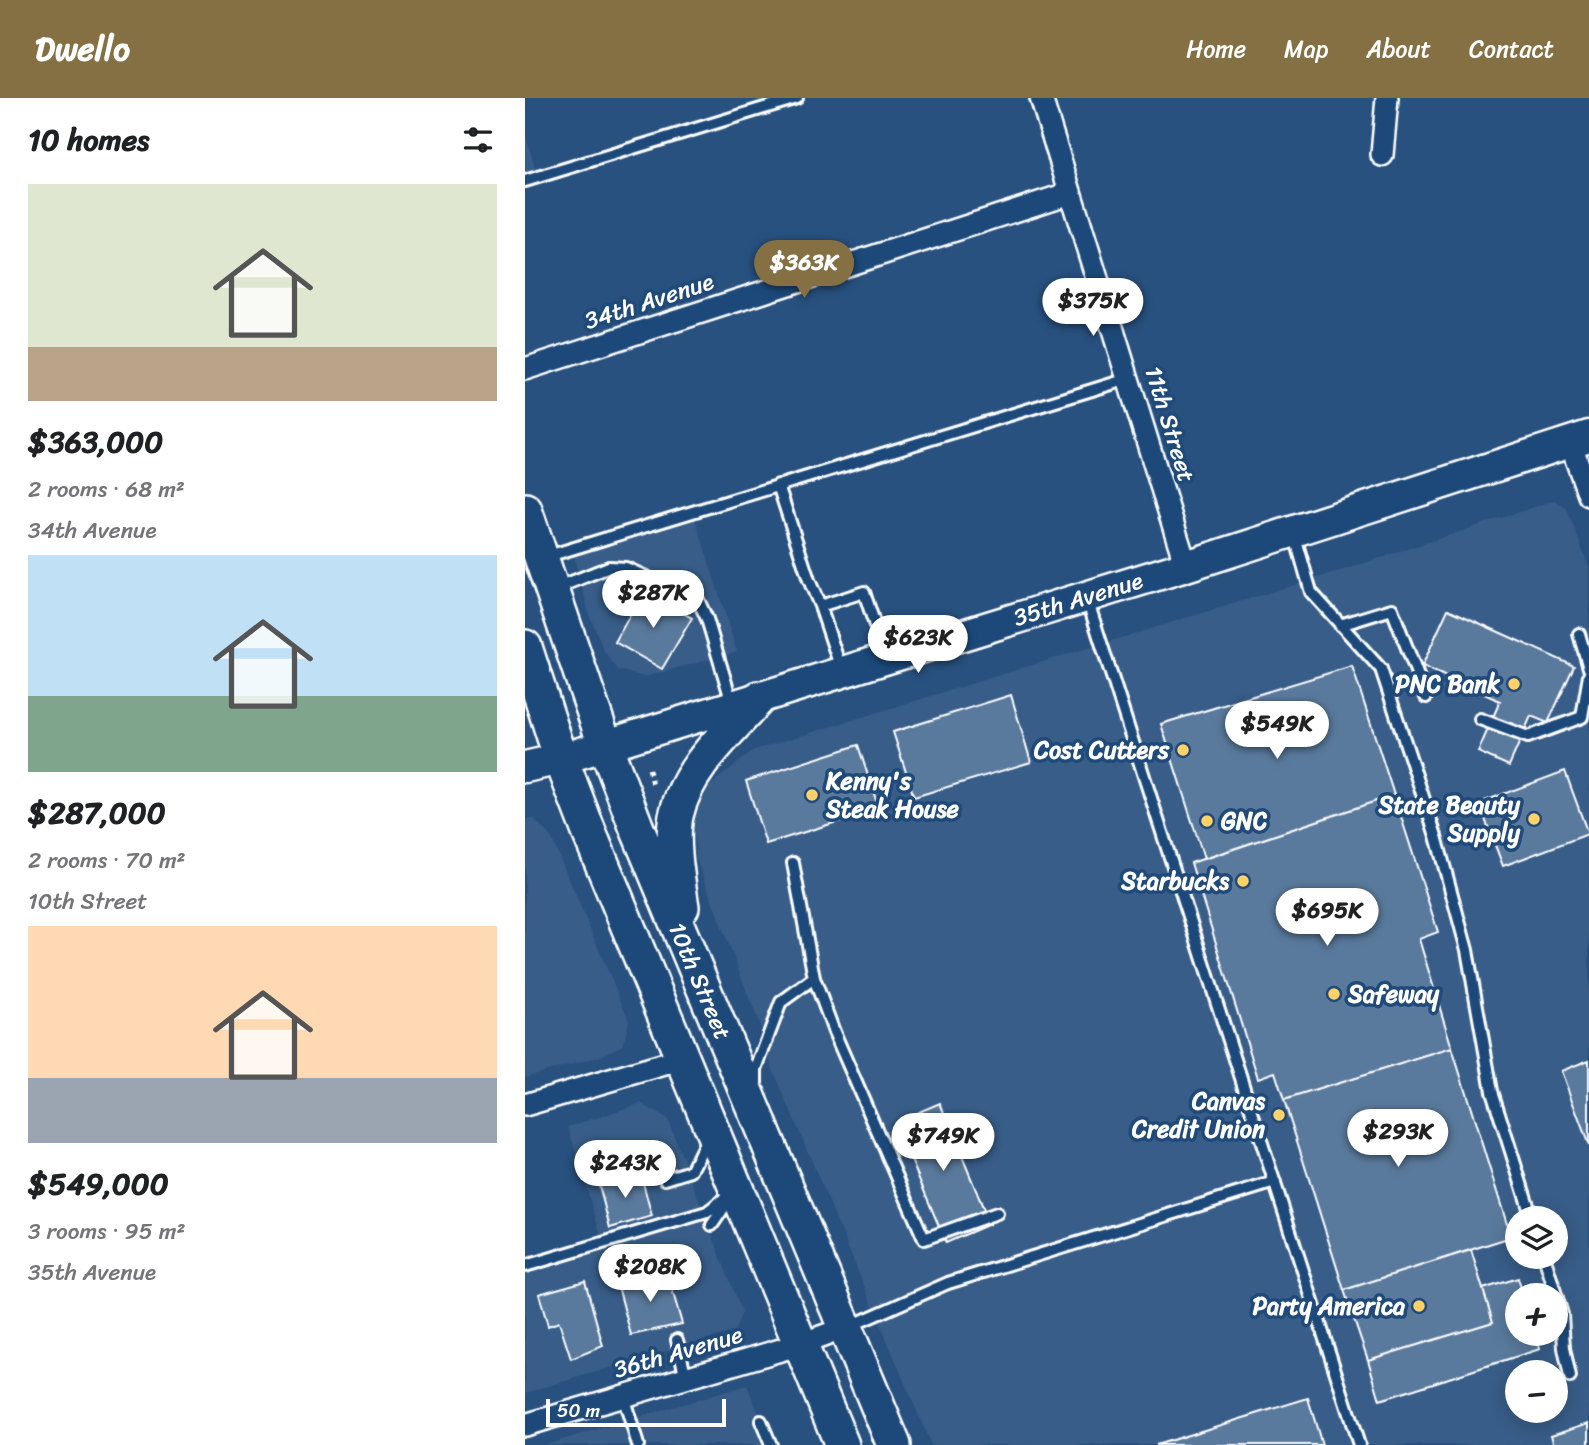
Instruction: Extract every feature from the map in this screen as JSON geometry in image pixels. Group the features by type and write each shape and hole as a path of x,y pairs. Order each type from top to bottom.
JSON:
{"main road":[{"name":"35th Avenue","path":"525,767 605,746 1186,566 1579,439"},
{"name":"10th Street","path":"525,510 605,746 689,955 894,1445"},
{"name":"10th Street","path":"525,647 561,759 842,1445"},
{"path":"689,955 676,868 676,816 691,778 746,702"}],"street":[{"name":"11th Street","path":"1041,98 1186,566"},
{"path":"1382,155 1387,98"},
{"name":"34th Avenue","path":"525,369 1070,193"},
{"path":"1579,439 1589,495"},
{"path":"525,1105 682,1059"},
{"name":"36th Avenue","path":"525,1425 801,1344 845,1328"}],"lane":[{"path":"525,181 797,98"},
{"path":"546,574 778,485 1128,379"},
{"path":"778,485 842,672"},
{"path":"1294,531 1311,592 1381,669 1436,835 1467,950 1492,1091 1528,1206"},
{"path":"546,574 617,566 698,600 746,702"},
{"path":"820,606 864,592 886,659"},
{"path":"1086,597 1359,1445"},
{"path":"1340,625 1392,609 1426,696"},
{"path":"1579,634 1589,668"},
{"path":"1480,719 1528,737 1582,717 1589,675"},
{"path":"793,863 814,978 834,1032 924,1239 997,1213"},
{"path":"757,1115 756,1069 781,1002 814,978"},
{"path":"665,1179 691,1171 712,1130"},
{"path":"845,1328 948,1283 1275,1182"},
{"path":"712,1225 736,1189"},
{"path":"525,1266 707,1212 736,1189"},
{"path":"1548,1269 1562,1314 1564,1348 1570,1377"},
{"path":"677,1340 686,1378"},
{"path":"623,1396 638,1445"},
{"path":"761,1421 771,1445"}],"path":[{"path":"649,769 653,786"}],"shaded area":[{"path":"525,132 536,172 525,176"},
{"path":"1555,500 1567,509 1589,567 1589,1445 931,1445 773,1069 760,1026 696,859 694,818 709,786 754,750 1353,567"},
{"path":"693,511 737,652 644,677 618,670 604,651 590,617 572,549"},
{"path":"525,819 534,819 551,837 629,1020 623,1045 599,1057 525,1077"},
{"path":"641,1103 668,1120 742,1312 735,1331 525,1393 525,1266 603,1243 568,1127"},
{"path":"747,1385 772,1445 545,1445"}],"building":[{"path":"643,591 692,618 662,669 615,642"},
{"name":"PNC Bank","path":"1448,609 1574,666 1548,723 1531,716 1509,766 1478,752 1500,701 1422,666"},
{"path":"1352,666 1394,795 1204,859 1161,724"},
{"path":"1011,695 1031,762 914,797 893,732"},
{"name":"Kenny's Steak House","path":"858,745 879,809 766,844 746,781"},
{"name":"State Beauty Supply","path":"1565,771 1588,834 1503,866 1479,803"},
{"name":"Safeway","path":"1394,795 1438,932 1419,939 1452,1048 1284,1100 1275,1072 1258,1078 1191,863"},
{"path":"1452,1048 1505,1218 1505,1239 1344,1290 1284,1100"},
{"path":"1589,1060 1589,1146 1561,1071"},
{"path":"940,1103 990,1224 946,1243 895,1122"},
{"path":"640,1172 652,1216 610,1228 599,1185"},
{"name":"Party America","path":"1471,1250 1493,1322 1368,1360 1344,1290"},
{"path":"667,1272 682,1324 631,1335 618,1286"},
{"path":"1518,1278 1519,1283 1505,1283 1505,1346 1539,1346 1540,1349 1380,1400 1368,1360 1493,1322 1483,1289"},
{"path":"585,1281 603,1346 571,1359 559,1322 548,1326 539,1294"},
{"path":"1308,1398 1322,1445 1156,1445"},
{"path":"1589,1423 1589,1445 1554,1445 1551,1435"}],"place":[{"name":"PNC Bank","path":"1514,684"},
{"name":"Cost Cutters","path":"1183,750"},
{"name":"Kenny's Steak House","path":"812,795"},
{"name":"State Beauty Supply","path":"1534,819"},
{"name":"GNC","path":"1207,821"},
{"name":"Starbucks","path":"1243,881"},
{"name":"Safeway","path":"1334,994"},
{"name":"Canvas Credit Union","path":"1279,1115"},
{"name":"Party America","path":"1419,1306"}]}
